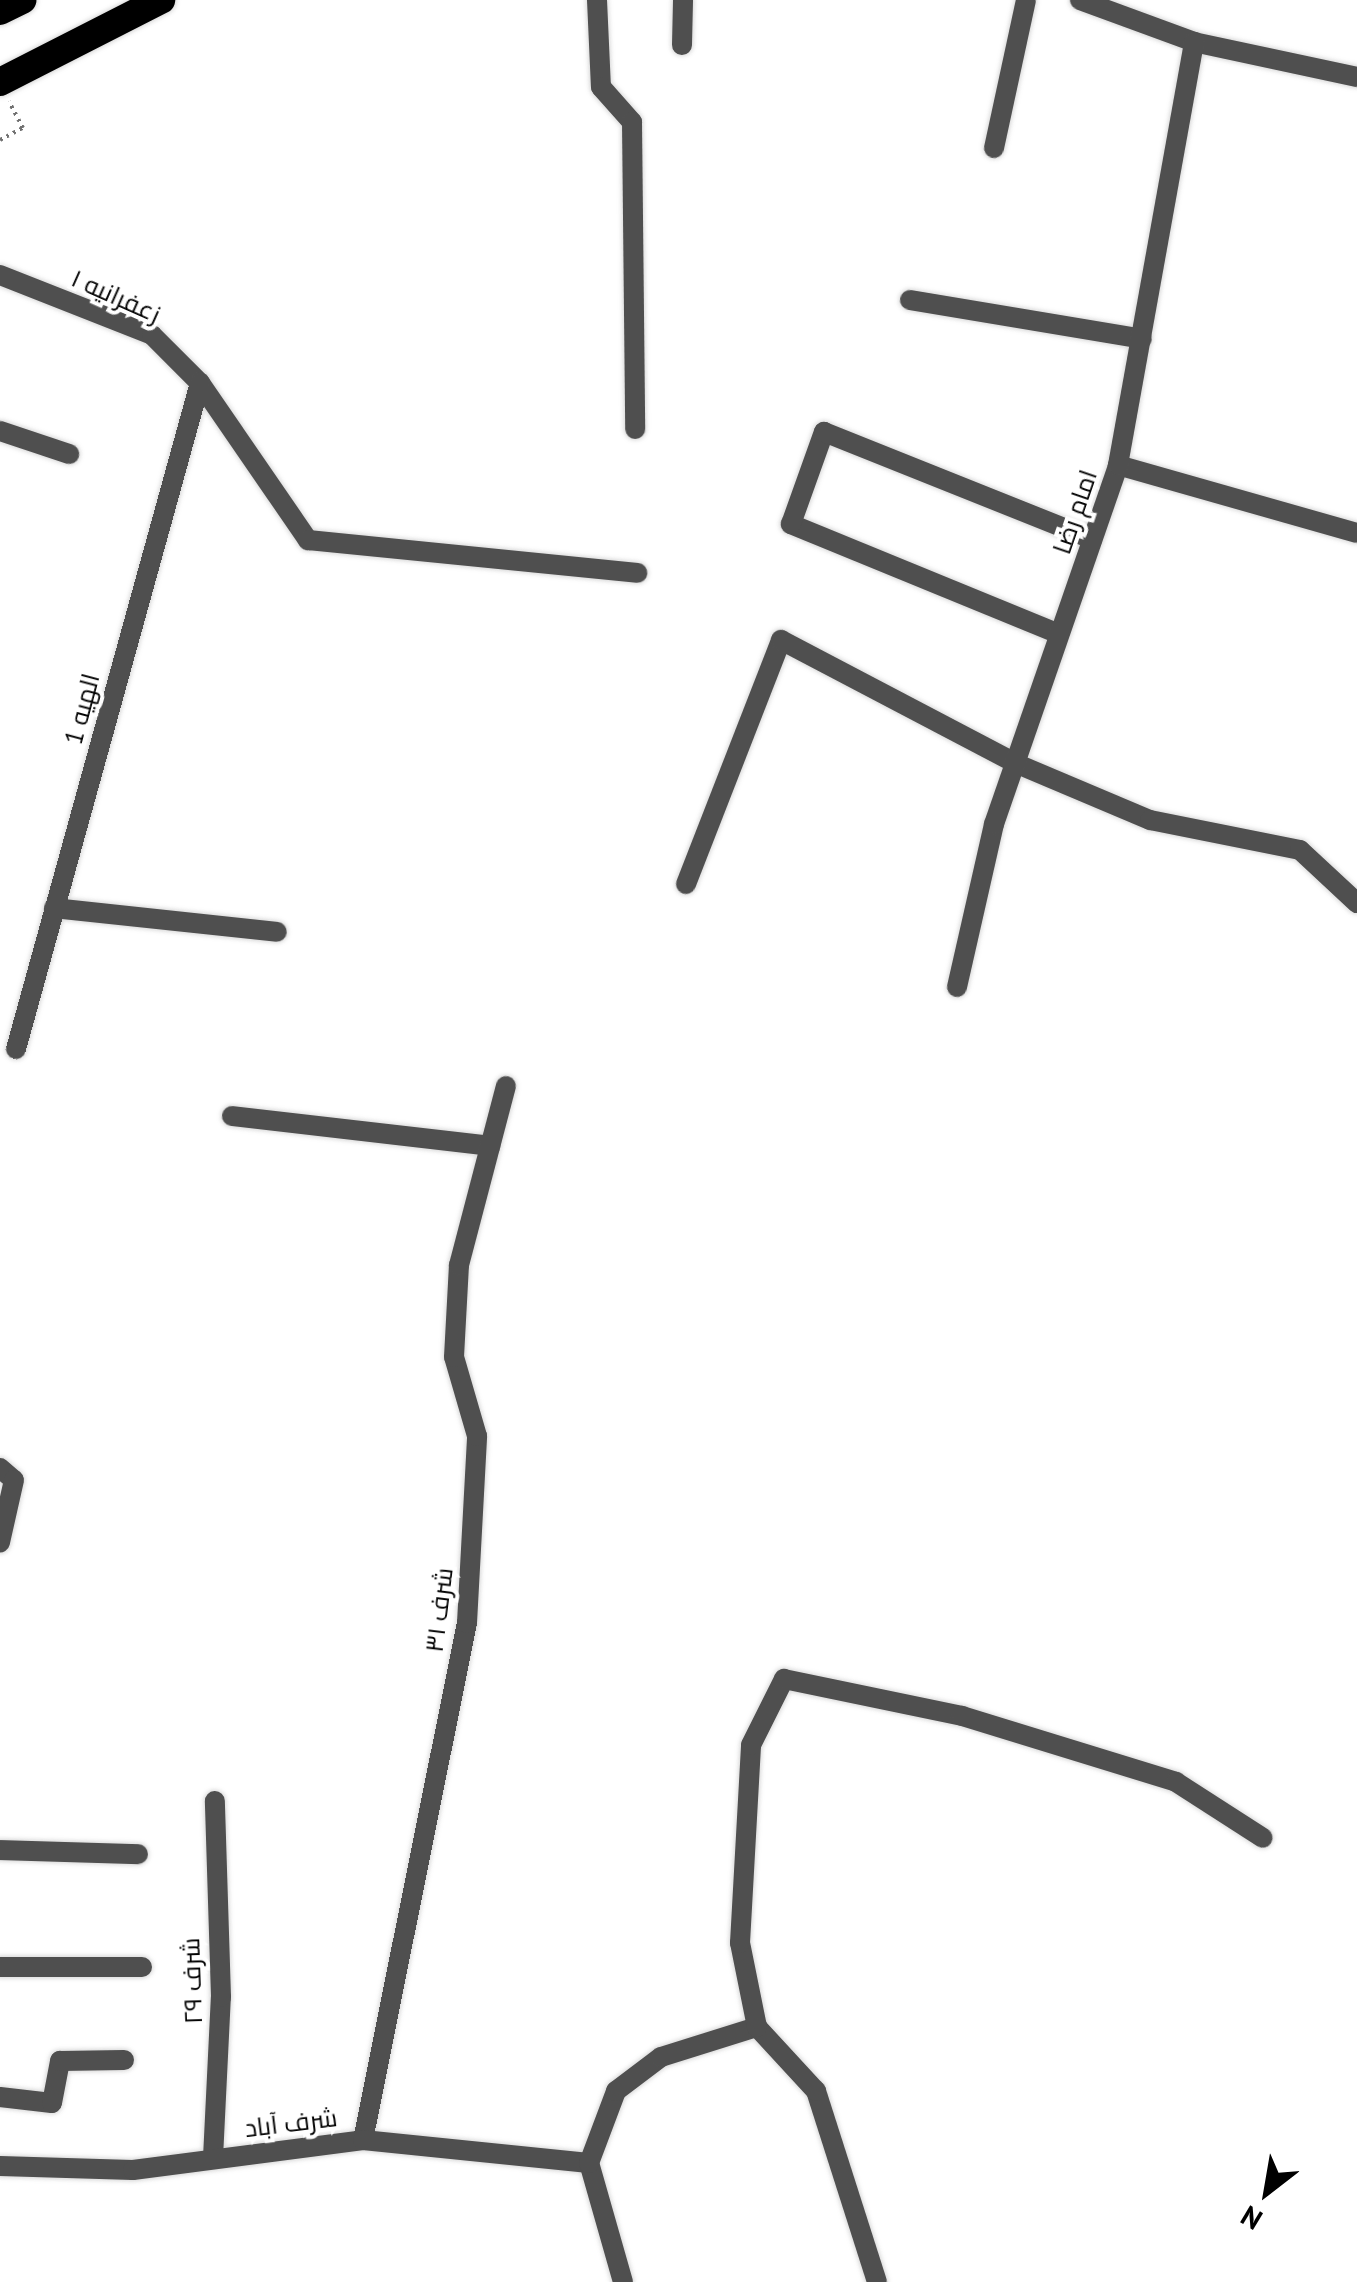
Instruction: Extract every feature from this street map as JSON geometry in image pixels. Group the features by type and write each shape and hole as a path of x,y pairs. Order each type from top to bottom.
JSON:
{"highway":[{"path":"0,12 22,0"},
{"path":"0,84 162,0"}],"street":[{"path":"597,0 600,88 632,122 636,429"},
{"path":"682,45 683,0"},
{"path":"994,148 1026,0"},
{"path":"1080,0 1194,42 1357,77"},
{"name":"امام رضا","path":"957,987 1015,763 1118,465 1194,42"},
{"name":"زعفرانیه ۱","path":"0,275 152,335 200,382 308,540 636,572"},
{"path":"910,300 1142,340"},
{"name":"الهیه 1","path":"16,1049 200,382"},
{"path":"0,431 69,454"},
{"path":"1060,634 791,524 824,432 1092,539"},
{"path":"1118,465 1357,533"},
{"path":"686,884 781,640 1015,763 1150,820 1300,850 1357,903"},
{"path":"54,908 277,932"},
{"name":"شرف ۳۱","path":"363,2140 467,1623 476,1436 454,1357 459,1265 506,1086"},
{"path":"232,1116 490,1146"},
{"path":"0,1542 7,1474"},
{"path":"877,2282 816,2091 757,2028 740,1943 743,1823 751,1744 784,1679 962,1716 1176,1782 1263,1838"},
{"name":"شرف ۲۹","path":"213,2158 221,1997 215,1801"},
{"path":"0,1850 138,1854"},
{"path":"0,1967 142,1967"},
{"path":"622,2282 588,2163 616,2091 662,2056 757,2028"},
{"path":"0,2098 52,2103 60,2061 124,2060"},
{"name":"شرف آباد","path":"0,2166 133,2170 363,2140 588,2163"}],"path":[{"path":"0,84 23,128 0,140"}]}
